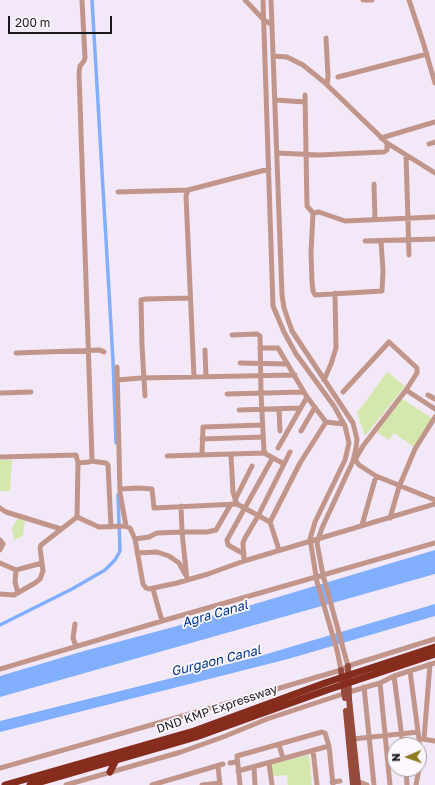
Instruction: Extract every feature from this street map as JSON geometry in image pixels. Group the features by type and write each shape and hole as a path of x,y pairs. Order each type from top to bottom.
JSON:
{"highway":[{"name":"DND KMP Expressway","path":"5,785 194,730 367,673 435,647"},
{"name":"DND KMP Expressway","path":"367,673 435,654"},
{"name":"DND KMP Expressway","path":"30,785 196,737 326,687"},
{"path":"110,772 116,760"}],"main road":[{"path":"348,666 348,740 356,784"},
{"path":"341,670 347,693 353,739 356,784"}],"street":[{"path":"82,0 85,58 80,66 79,73 89,350 91,461"},
{"path":"245,0 272,25"},
{"path":"262,0 273,306 284,332 296,354 334,406 348,435 349,443 345,460 315,522 310,541 317,580 337,650 341,670"},
{"path":"271,0 282,296 284,308 292,330 353,423 357,439 353,461 318,538 317,549 348,666"},
{"path":"363,0 372,0"},
{"path":"409,0 433,71 435,83"},
{"path":"326,38 327,84"},
{"path":"338,77 427,54"},
{"path":"273,56 287,57 298,61 327,84 387,143 435,173"},
{"path":"305,95 307,206 313,213 312,253 314,293 316,295 382,291 383,271 381,241"},
{"path":"275,100 305,102"},
{"path":"381,138 435,122"},
{"path":"429,144 435,142"},
{"path":"277,153 335,155 386,152 387,143"},
{"path":"406,155 409,255"},
{"path":"118,192 188,190 268,169"},
{"path":"374,184 375,220"},
{"path":"188,190 186,196 194,377"},
{"path":"313,213 319,212 345,220 435,217"},
{"path":"365,241 435,239"},
{"path":"324,380 336,348 335,293"},
{"path":"145,396 141,300 190,298"},
{"path":"232,335 259,335 260,393 264,453"},
{"path":"343,392 388,342 418,369 417,374 406,390 362,446 356,458 358,464 376,476 435,500"},
{"path":"260,348 278,348 306,394 326,422 343,424"},
{"path":"16,353 89,350 100,350 104,352"},
{"path":"205,350 206,377"},
{"path":"240,363 288,364"},
{"path":"117,367 120,489 125,526"},
{"path":"117,380 144,378 295,375"},
{"path":"406,390 435,409"},
{"path":"0,393 31,392"},
{"path":"227,394 306,394"},
{"path":"278,448 306,394"},
{"path":"428,395 435,400"},
{"path":"301,432 315,407"},
{"path":"239,410 300,408"},
{"path":"279,409 280,431"},
{"path":"390,518 399,486 415,449 435,417"},
{"path":"279,550 270,522 300,464 326,422"},
{"path":"202,455 202,429 205,426 262,425"},
{"path":"202,439 263,437"},
{"path":"244,561 244,541 290,452"},
{"path":"167,456 264,453 272,459 284,464"},
{"path":"0,457 75,454 77,456 78,463 77,517"},
{"path":"231,455 234,503"},
{"path":"244,554 232,548 227,542 272,459"},
{"path":"78,463 91,461 106,463 108,465 114,526"},
{"path":"135,540 149,537 157,532 207,532 216,530 234,503 252,466"},
{"path":"362,525 376,476"},
{"path":"120,489 150,488 153,492 154,508 234,503 270,522"},
{"path":"77,517 99,527 125,526 131,530 138,553 143,584 146,588 153,588 187,578 208,574 279,550 435,504"},
{"path":"181,506 187,578"},
{"path":"0,508 6,512 61,529"},
{"path":"0,594 11,596 40,579 43,571 40,546 77,517"},
{"path":"0,540 3,544 0,550"},
{"path":"0,669 162,621 324,578 435,543"},
{"path":"138,553 156,552 169,556 179,563 187,578"},
{"path":"0,563 10,569 16,570 42,563"},
{"path":"16,570 15,582 18,593"},
{"path":"153,588 162,621"},
{"path":"75,624 73,638 76,646"},
{"path":"0,768 341,670 348,666 435,639"},
{"path":"66,785 181,752 267,719 380,683 394,676 432,663 422,737"},
{"path":"410,671 418,732 421,737"},
{"path":"394,676 402,737"},
{"path":"380,683 390,785"},
{"path":"364,687 374,785"},
{"path":"240,785 236,762 237,756 322,732 325,733 328,746 333,783 340,781"},
{"path":"353,739 402,732 418,732"},
{"path":"278,744 283,758"},
{"path":"238,771 328,746"},
{"path":"313,750 317,785"},
{"path":"230,764 236,762"},
{"path":"269,762 272,785"},
{"path":"152,785 169,782 221,765 220,784 202,785"},
{"path":"254,767 255,785"},
{"path":"356,784 367,785"}],"green space":[{"path":"387,372 405,386 365,436 357,413"},
{"path":"401,398 433,419 414,447 394,433 389,440 377,432"},
{"path":"0,460 12,460 10,491 0,491"},
{"path":"18,518 25,521 23,536 14,540 12,528"},
{"path":"309,755 312,785 288,785 287,775 272,776 271,764"}],"water":[{"path":"435,550 435,574 0,697 0,676 84,651 203,619 222,612 238,609"},
{"path":"435,604 435,616 288,659 0,732 0,721 260,656"}],"waterway":[{"path":"92,0 113,360 116,443"},
{"path":"0,625 72,589 105,570 115,560 120,551 118,495"}],"water label":[{"name":"Agra Canal","path":"215,614"},
{"name":"Gurgaon Canal","path":"216,661"}]}
